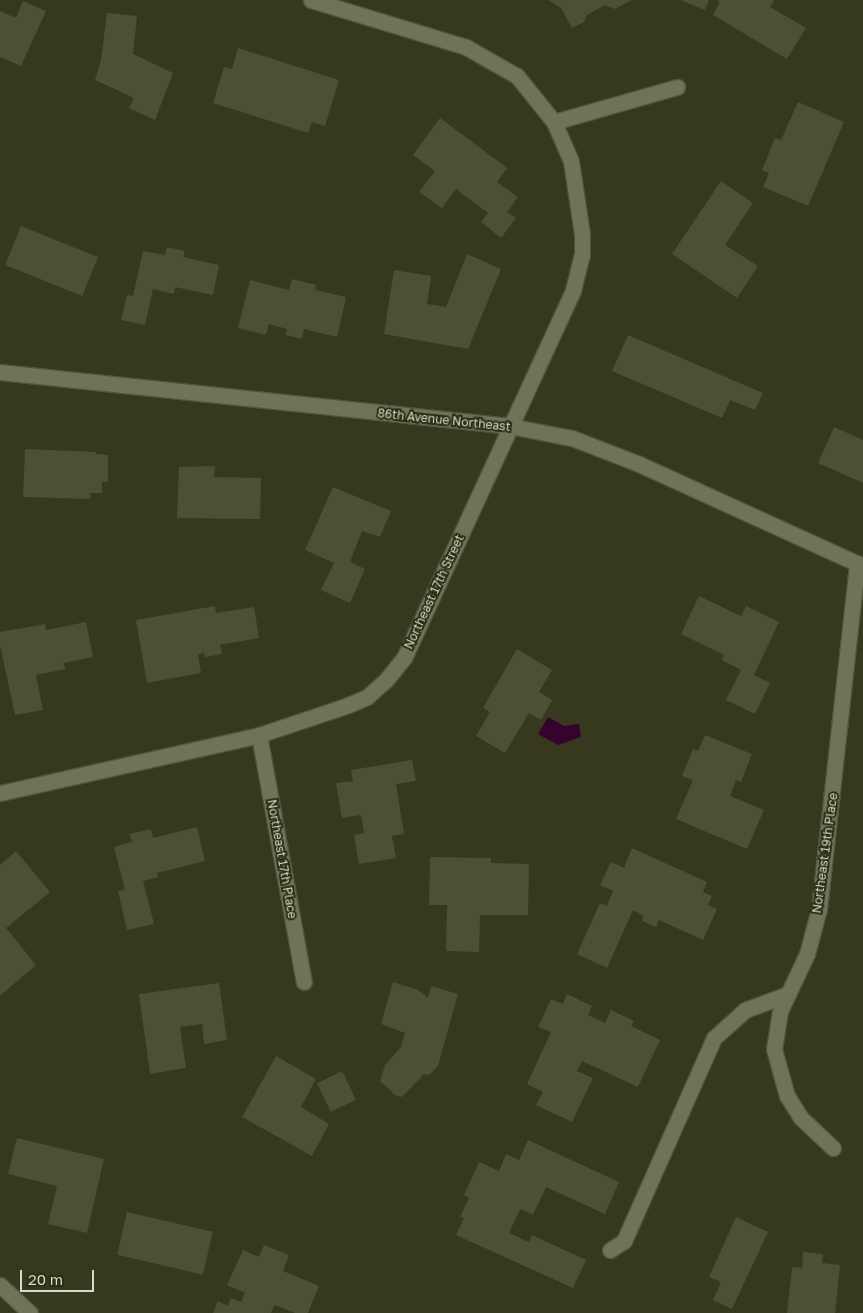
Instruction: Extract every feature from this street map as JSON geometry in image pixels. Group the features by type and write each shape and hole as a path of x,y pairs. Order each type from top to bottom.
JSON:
{"street":[{"name":"Northeast 17th Street","path":"0,793 259,735 366,697 386,680 404,658 573,290 582,255 582,234 571,161 554,122 517,76 466,47 311,0"},
{"path":"554,122 677,87"},
{"name":"86th Avenue Northeast","path":"0,372 510,426 572,438 639,464 860,564"},
{"name":"Northeast 19th Place","path":"833,1148 801,1118 787,1096 774,1050 780,1011 807,954 819,909 860,564"},
{"name":"Northeast 17th Place","path":"259,735 304,982"},
{"path":"610,1250 624,1241 714,1038 745,1010 788,994"},
{"path":"0,1285 30,1313"}],"shaded area":[{"path":"548,717 564,726 579,724 581,737 558,745 538,734"}],"building":[{"path":"548,0 632,0 615,9 605,5 587,15 584,22 572,28 561,8"},
{"path":"680,0 709,0 705,10"},
{"path":"717,0 774,0 770,7 806,28 787,59 713,15 720,2"},
{"path":"23,1 46,11 21,66 0,57 0,11 16,18"},
{"path":"107,13 137,16 133,54 173,73 155,120 129,108 134,98 95,80 101,60"},
{"path":"238,48 339,80 325,126 312,122 308,133 213,103 224,67 232,69"},
{"path":"798,102 844,122 808,206 763,187 769,173 762,170 775,138 781,140"},
{"path":"440,118 507,168 497,182 518,197 507,212 516,218 501,238 481,222 488,213 456,189 442,208 419,192 435,171 413,155"},
{"path":"721,181 753,203 725,245 758,266 737,298 672,254"},
{"path":"21,226 98,257 82,296 5,265"},
{"path":"167,247 185,251 183,257 219,265 213,295 175,287 174,294 153,289 145,325 121,320 127,295 133,296 143,251 165,255"},
{"path":"467,254 501,269 468,349 384,334 394,270 431,276 427,304 446,307"},
{"path":"292,279 316,285 315,290 346,297 337,337 304,329 302,339 286,335 287,329 269,324 266,335 238,328 250,280 289,290"},
{"path":"628,335 763,393 755,410 730,400 722,418 612,371"},
{"path":"834,427 863,440 863,483 818,463"},
{"path":"25,449 96,452 96,454 108,455 108,482 102,482 102,493 90,493 90,499 23,497"},
{"path":"215,466 214,477 261,478 260,519 177,518 179,467"},
{"path":"333,487 391,511 380,537 362,531 350,562 365,569 350,603 321,590 334,563 305,550"},
{"path":"699,596 741,616 746,606 779,622 754,675 770,683 755,714 726,700 741,670 722,660 724,655 681,634"},
{"path":"215,606 216,613 254,607 259,638 220,645 222,654 205,657 204,653 198,654 201,673 147,683 136,620"},
{"path":"86,622 93,657 63,663 66,669 36,675 43,710 15,715 0,645 0,632 45,624 46,630"},
{"path":"517,649 552,670 539,692 552,700 541,720 529,713 505,753 476,736 490,712 483,708"},
{"path":"705,735 752,754 741,782 736,780 730,796 764,810 747,849 676,819 693,780 682,776 693,749 698,751"},
{"path":"412,760 416,781 396,784 404,834 392,836 396,858 359,864 354,835 364,833 361,815 342,818 336,783 353,781 351,770"},
{"path":"197,827 205,861 157,873 158,877 143,881 154,924 127,930 118,891 125,890 114,847 132,842 130,834 151,829 153,838"},
{"path":"632,848 707,882 703,892 712,896 708,905 717,909 703,940 659,920 656,927 642,921 644,916 633,910 607,968 577,954 600,903 607,906 613,891 600,885 611,862 624,868"},
{"path":"16,851 50,892 6,928 36,965 0,996 0,865"},
{"path":"430,857 491,858 491,863 529,864 528,915 480,915 479,952 446,951 447,905 429,905"},
{"path":"393,982 418,990 428,998 431,986 458,994 438,1066 429,1075 424,1074 402,1097 395,1095 380,1081 385,1065 401,1047 405,1033 381,1024"},
{"path":"219,983 227,1040 204,1044 202,1024 180,1027 186,1068 150,1074 139,994"},
{"path":"567,994 592,1006 588,1015 605,1023 611,1010 634,1021 631,1026 660,1040 638,1087 582,1061 577,1071 593,1078 572,1122 536,1105 543,1092 527,1084 551,1032 538,1027 551,999 563,1004"},
{"path":"276,1056 316,1079 301,1107 329,1124 312,1156 242,1117"},
{"path":"342,1071 356,1100 331,1112 317,1083"},
{"path":"17,1138 104,1159 87,1233 48,1224 57,1186 8,1174"},
{"path":"528,1140 619,1182 605,1214 546,1187 533,1215 520,1209 509,1233 529,1242 532,1235 586,1260 573,1288 456,1235 464,1218 460,1217 469,1198 464,1195 479,1162 499,1171 506,1154 519,1160"},
{"path":"127,1212 213,1232 203,1275 117,1255"},
{"path":"736,1217 768,1232 732,1309 713,1300 721,1282 709,1277"},
{"path":"264,1245 289,1255 283,1271 319,1286 308,1313 295,1313 275,1305 271,1313 213,1313 218,1301 228,1306 231,1298 241,1302 245,1293 227,1285 243,1250 259,1257"},
{"path":"803,1252 823,1254 822,1263 840,1265 835,1313 787,1313 792,1267 802,1268"}]}
